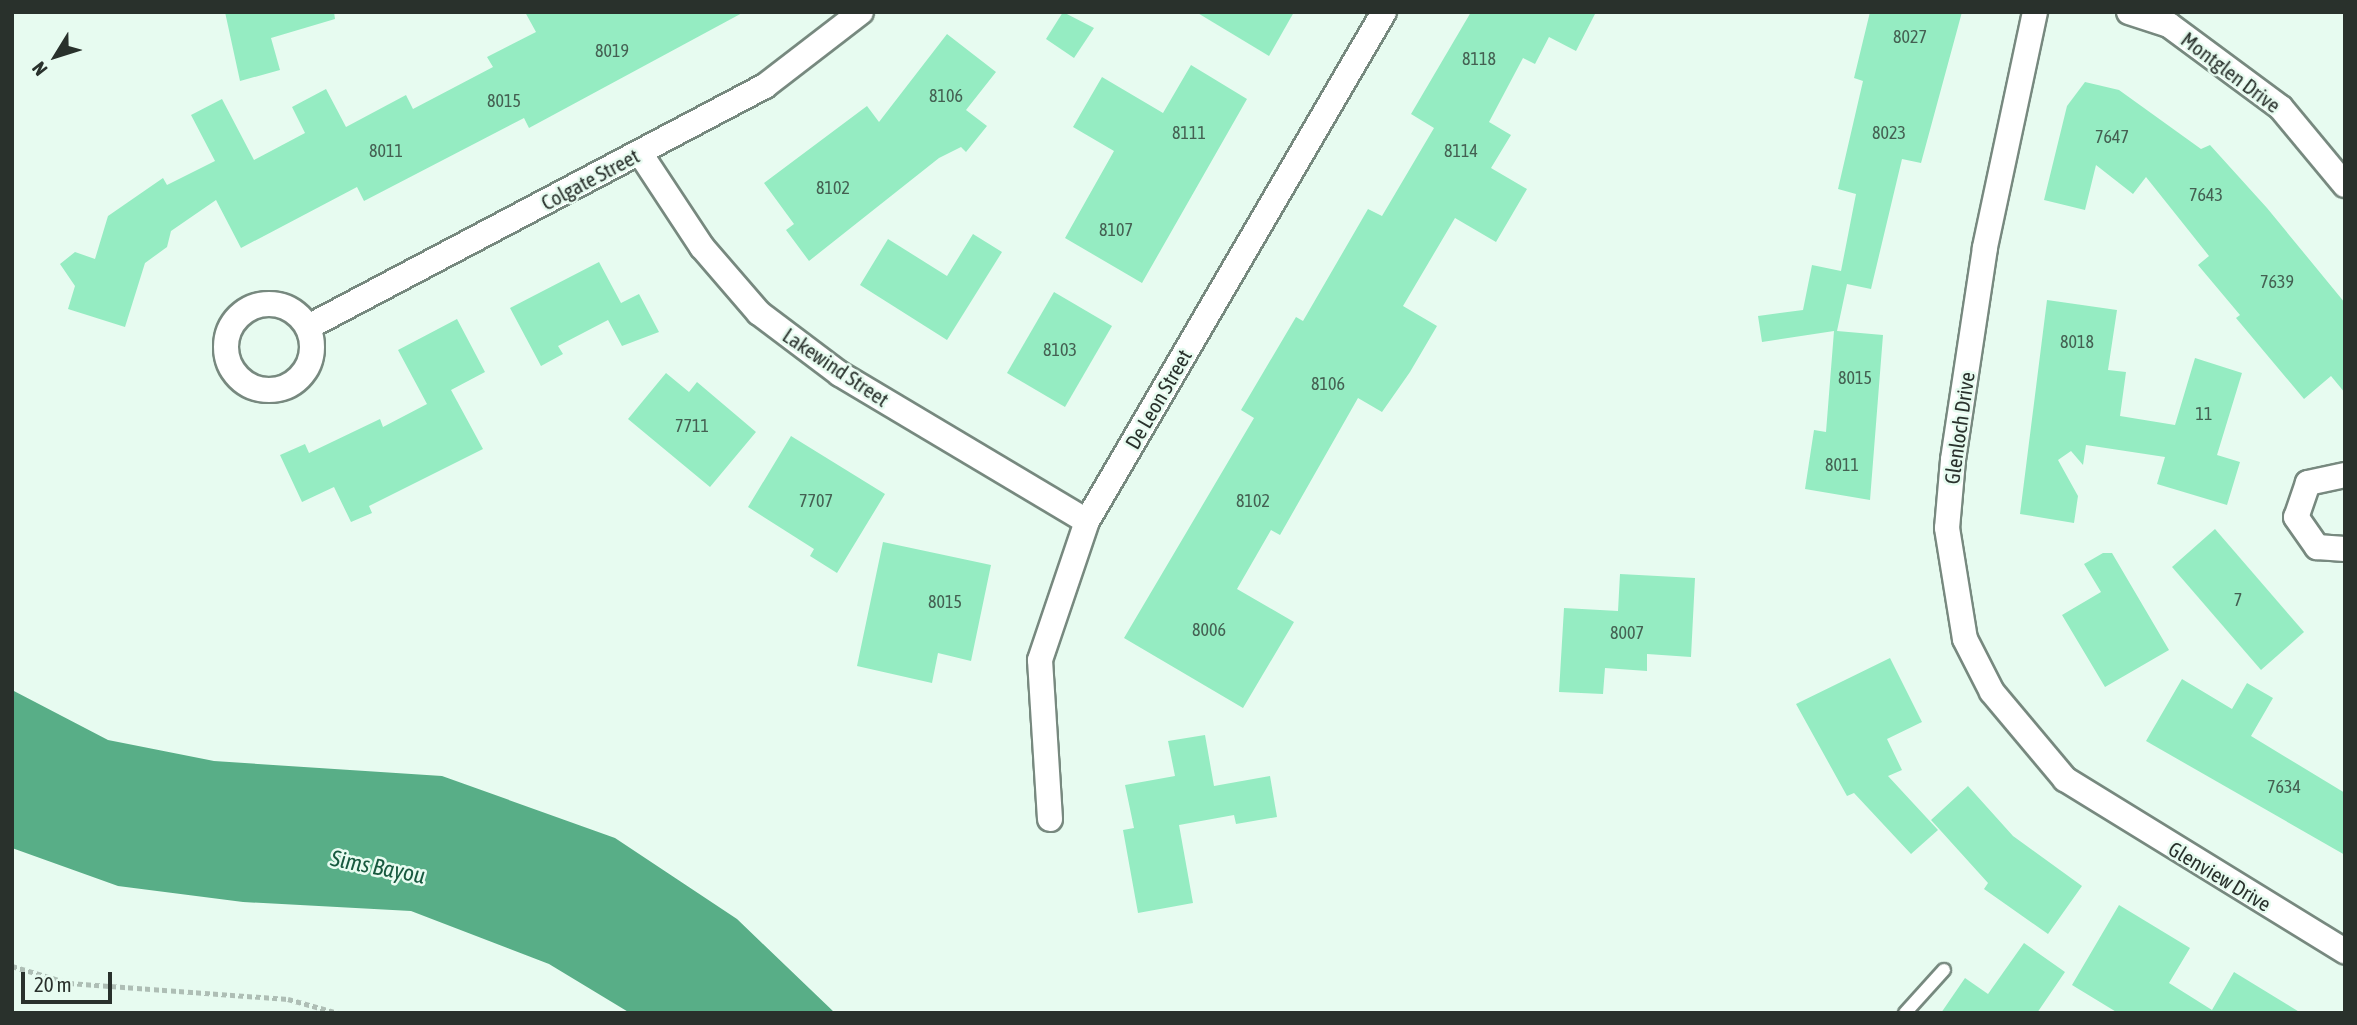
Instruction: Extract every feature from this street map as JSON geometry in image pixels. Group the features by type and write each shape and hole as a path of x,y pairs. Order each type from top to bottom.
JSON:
{"street":[{"name":"Colgate Street","path":"308,327 765,86 861,12"},
{"name":"De Leon Street","path":"1050,819 1040,660 1087,521 1384,12"},
{"name":"Glenloch Drive","path":"2035,12 1985,248 1947,528 1965,639 1992,692 2024,737 2095,800"},
{"name":"Montglen Drive","path":"2129,12 2169,25 2281,108 2345,185"},
{"name":"Lakewind Street","path":"640,153 702,247 759,313 840,374 1087,521"},
{"path":"2345,475 2308,483 2296,517 2317,547 2345,549"},
{"name":"Glenview Drive","path":"2095,800 2345,951"}],"lane":[{"path":"1905,1013 1944,971"}],"path":[{"path":"12,966 69,983 288,999 338,1013"}],"water":[{"name":"Sims Bayou","path":"12,690 108,740 214,761 442,776 615,838 737,919 835,1013 630,1013 549,964 411,911 243,902 118,886 12,848"}],"building":[{"path":"225,12 334,12 335,19 271,38 280,70 240,81"},
{"path":"525,12 744,12 529,128 524,118 364,201 357,187 241,248 216,200 171,231 167,247 145,263 125,327 68,309 75,286 60,264 75,252 95,259 108,216 163,178 167,185 215,161 191,115 222,99 254,160 305,133 292,107 326,89 346,127 406,95 413,109 493,67 487,57 536,32"},
{"path":"1063,12 1094,28 1074,58 1046,39"},
{"path":"1196,12 1294,12 1269,56"},
{"path":"1471,12 1596,12 1576,51 1549,37 1535,64 1523,58 1489,122 1511,135 1491,168 1527,189 1496,242 1455,218 1403,306 1437,326 1410,372 1382,412 1358,398 1280,535 1271,530 1237,589 1294,622 1243,708 1124,638 1254,418 1241,410 1296,317 1303,321 1368,209 1382,216 1434,128 1411,114"},
{"path":"1870,12 1962,12 1921,163 1902,159 1871,289 1847,284 1837,331 1883,335 1870,500 1805,489 1814,430 1826,432 1834,331 1762,342 1758,316 1803,310 1812,265 1841,271 1856,194 1838,189 1863,81 1854,78"},
{"path":"947,34 996,72 966,110 987,126 966,152 961,147 939,158 809,261 786,230 794,224 764,183 867,106 879,122"},
{"path":"1191,65 1247,99 1142,283 1065,238 1114,151 1073,127 1102,77 1163,113"},
{"path":"2085,82 2119,90 2201,149 2210,145 2267,208 2345,303 2345,393 2331,376 2304,399 2236,318 2240,315 2198,265 2209,256 2146,177 2133,194 2096,165 2085,210 2044,200 2067,106"},
{"path":"973,234 1002,252 947,340 860,285 888,239 947,276"},
{"path":"599,262 621,303 639,294 659,332 622,346 608,320 558,346 563,354 541,366 510,308"},
{"path":"1054,292 1112,326 1065,407 1007,373"},
{"path":"2047,300 2117,310 2108,370 2126,372 2120,416 2175,425 2195,358 2242,373 2217,455 2240,462 2227,505 2157,484 2165,457 2086,445 2083,465 2071,451 2058,460 2078,496 2074,523 2020,514"},
{"path":"457,319 485,372 451,390 483,449 369,506 372,513 351,522 334,487 302,502 280,455 305,444 309,453 380,419 383,427 427,404 398,350"},
{"path":"666,373 689,392 697,382 756,432 710,487 628,419"},
{"path":"791,436 885,494 837,573 810,556 814,549 748,507"},
{"path":"2215,529 2304,632 2261,670 2172,567"},
{"path":"883,542 991,565 971,661 938,653 932,683 857,666"},
{"path":"2103,553 2112,553 2169,650 2105,687 2062,615 2101,592 2084,564"},
{"path":"1620,574 1695,578 1691,657 1647,654 1647,671 1605,668 1603,694 1559,692 1564,608 1618,611"},
{"path":"1890,658 1922,722 1887,739 1902,770 1888,776 1938,830 1911,854 1854,793 1847,796 1796,704"},
{"path":"2182,679 2232,709 2247,683 2273,698 2251,736 2345,793 2345,855 2146,741"},
{"path":"1205,735 1214,786 1270,776 1277,817 1236,824 1234,815 1179,825 1193,903 1138,913 1123,830 1134,828 1125,785 1175,776 1168,741"},
{"path":"1968,786 2013,836 2082,886 2048,934 1984,889 1988,883 1931,820"},
{"path":"2119,905 2190,948 2169,983 2212,1010 2234,972 2301,1013 2118,1013 2072,985"},
{"path":"2024,943 2065,972 2037,1013 1941,1013 1965,978 1988,994"}]}
